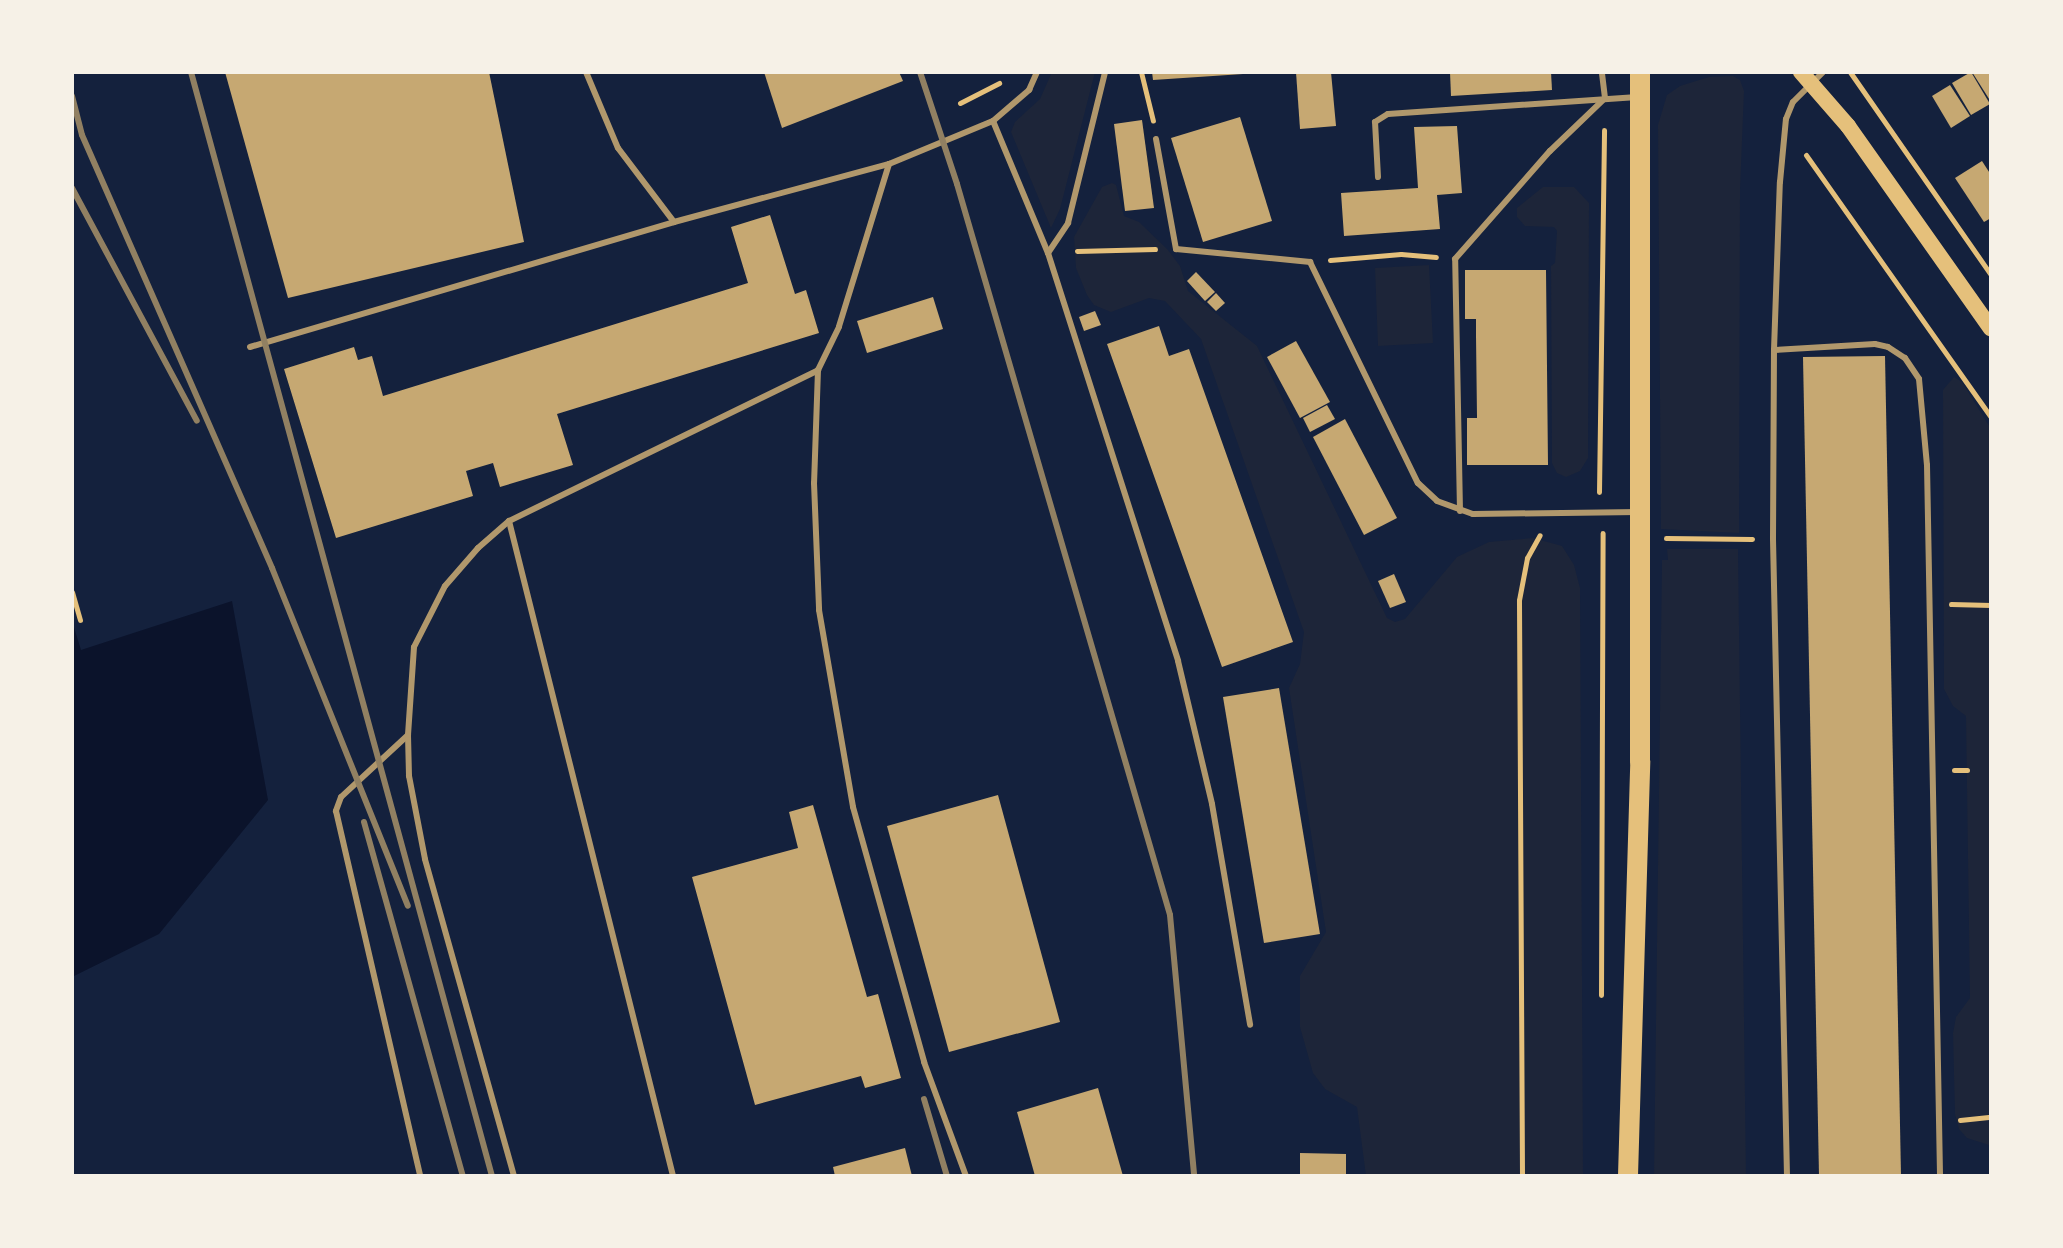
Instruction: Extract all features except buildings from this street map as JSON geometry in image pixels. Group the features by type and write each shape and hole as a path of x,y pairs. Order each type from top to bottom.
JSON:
{"main road":[{"path":"1628,1176 1640,761 1640,72"},
{"path":"1812,75 1991,329"}],"lane":[{"path":"586,72 618,148 674,222"},
{"path":"250,347 674,222 889,164 993,121 1029,90 1037,72"},
{"path":"1048,253 1068,223 1105,72"},
{"path":"1602,72 1605,98"},
{"path":"1787,1176 1773,539 1774,350 1786,119 1793,102 1812,75"},
{"path":"1378,177 1375,122 1380,116 1640,97"},
{"path":"1460,511 1455,259 1550,151 1605,98"},
{"path":"993,121 1048,253 1178,661 1212,804 1250,1025"},
{"path":"1156,139 1176,249 1310,262 1418,483 1437,501 1460,511 1638,512"},
{"path":"889,164 839,327 818,370 814,483 819,610 853,807 924,1062 966,1176"},
{"path":"1774,350 1875,344 1905,358 1919,379 1927,465 1940,1176"},
{"path":"514,1176 425,859 409,776 408,735 414,647 445,586 478,548 509,521 818,370"},
{"path":"509,521 673,1176"},
{"path":"408,735 341,797 336,811 420,1176"}],"path":[{"path":"1141,72 1156,139"},
{"path":"1850,72 1991,275"},
{"path":"960,103 1007,79"},
{"path":"1601,1006 1605,540 1599,513 1605,98"},
{"path":"1786,119 1808,157 1991,417"},
{"path":"1048,253 1176,249"},
{"path":"1359,258 1401,254 1455,259"},
{"path":"1522,1176 1519,600 1527,558 1543,529"},
{"path":"1663,538 1773,539"},
{"path":"72,592 80,620"},
{"path":"1977,605 1991,605"},
{"path":"1981,1120 1991,1117"}],"shaded area":[{"path":"1052,72 1095,72 1060,209 1051,228 1011,132 1015,122 1040,99"},
{"path":"1733,76 1740,80 1744,91 1740,190 1739,533 1661,529 1658,125 1667,95 1680,86 1709,77"},
{"path":"1112,183 1116,185 1124,216 1139,222 1168,250 1180,266 1188,291 1257,346 1387,618 1395,622 1405,619 1457,557 1489,542 1533,538 1562,546 1574,565 1580,588 1583,1176 1366,1176 1357,1107 1325,1089 1313,1073 1300,1027 1300,976 1326,932 1289,688 1300,664 1304,632 1201,339 1165,301 1149,298 1111,312 1094,305 1087,295 1076,268 1074,237 1102,187"},
{"path":"1543,187 1574,187 1589,203 1588,458 1580,471 1566,477 1557,473 1552,463 1551,266 1555,263 1557,231 1554,227 1525,226 1517,217 1517,208"},
{"path":"1429,265 1433,343 1378,346 1375,268"},
{"path":"1954,377 1962,382 1991,429 1991,1176 1989,1145 1967,1138 1959,1129 1955,1114 1953,1033 1956,1017 1970,998 1966,716 1953,706 1944,689 1943,390"},
{"path":"1667,549 1738,549 1746,1176 1654,1176 1662,560 1668,560"},
{"path":"232,601 268,800 159,934 72,977 72,621 81,650"}],"railway":[{"path":"191,72 492,1176"},
{"path":"920,72 957,184 1170,915 1194,1176"},
{"path":"72,96 82,135 272,568 408,906"},
{"path":"72,188 197,421"},
{"path":"364,822 463,1176"},
{"path":"924,1099 947,1176"}]}
